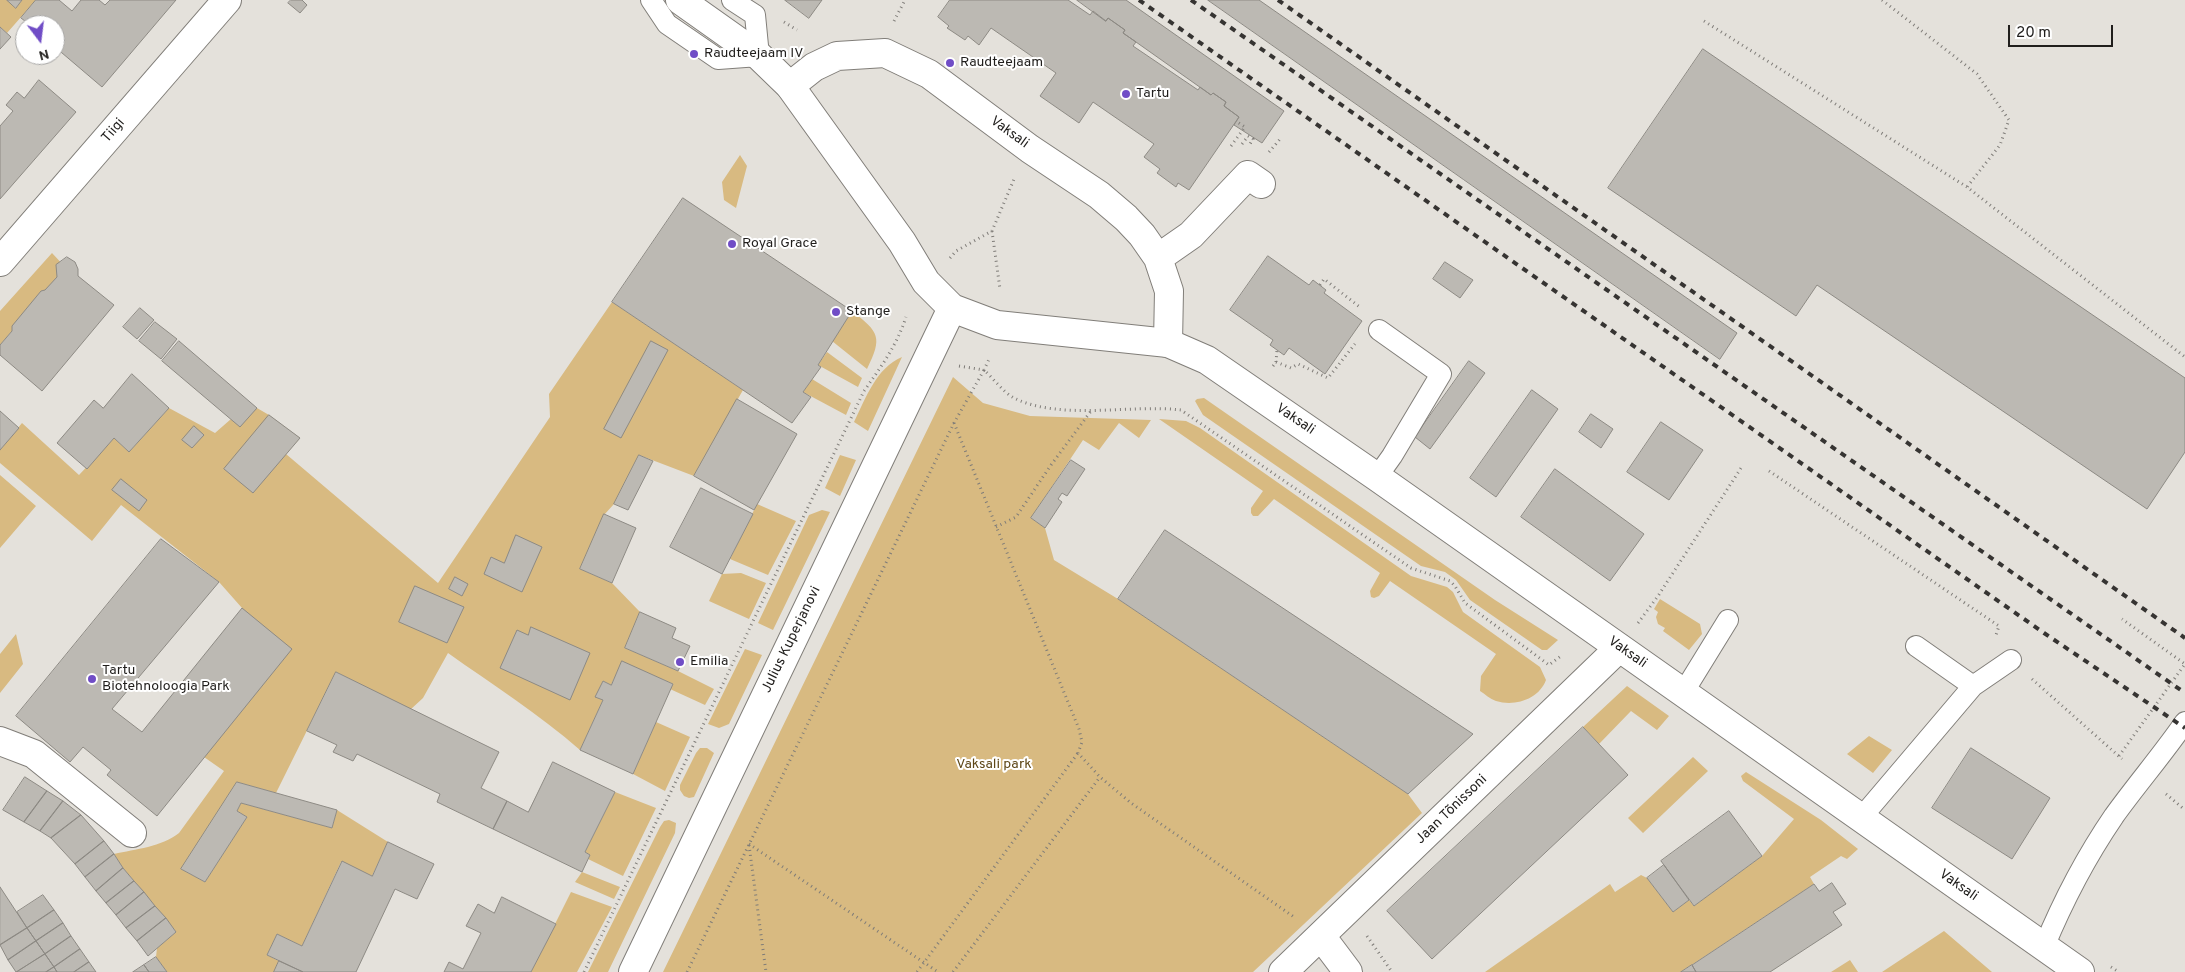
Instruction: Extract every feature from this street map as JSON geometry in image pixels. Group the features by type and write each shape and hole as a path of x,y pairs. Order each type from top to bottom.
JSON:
{"street":[{"name":"Tiigi","path":"0,262 227,0"},
{"name":"Vaksali","path":"680,0 759,56 790,86 902,242 926,282 952,308 997,325 1168,343 1207,360 1377,477 2080,972"},
{"name":"Vaksali","path":"790,86 814,67 837,56 884,53 929,74 1030,149 1099,195 1136,229 1158,258 1169,291 1168,343"},
{"path":"1158,258 1191,235 1248,175 1260,184"},
{"name":"Julius Kuperjanovi","path":"633,972 952,308"},
{"name":"Jaan Tõnissoni","path":"1283,972 1619,648"},
{"path":"0,741 34,754 132,833"},
{"path":"1321,936 1348,972"}],"lane":[{"path":"650,0 667,24 718,59 759,56 754,15 732,0"},
{"path":"1377,477 1392,456 1441,374 1379,330"},
{"path":"1683,693 1728,620"},
{"path":"1916,646 1973,686"},
{"path":"1861,818 1973,686 2011,660"},
{"path":"2044,947 2075,879 2114,816 2185,722"}],"path":[{"path":"894,21 905,0"},
{"path":"1882,0 1978,74 2010,120 2000,145 1967,187"},
{"path":"1704,21 1967,187 2185,357"},
{"path":"1000,289 992,231 1016,176"},
{"path":"949,258 956,251 992,231"},
{"path":"1320,285 1324,279 1367,313"},
{"path":"584,972 864,391 892,351 900,336 906,317"},
{"path":"1276,362 1291,368 1298,364 1328,378 1360,337"},
{"path":"1268,373 1276,362 1278,350"},
{"path":"687,972 954,423 993,352"},
{"path":"955,365 984,370 1012,397 1033,406 1091,411 1165,408 1181,410 1411,568 1450,582 1455,586 1465,603 1549,665 1561,656 1597,670"},
{"path":"996,526 1016,517 1050,464 1091,411"},
{"path":"917,972 1078,753 1082,742 1079,729 954,423"},
{"path":"1636,626 1658,596 1743,465"},
{"path":"1769,471 1999,626 1992,647 2011,660 2119,756 2185,810"},
{"path":"2119,756 2184,664 2122,619"},
{"path":"1078,753 1100,776 1131,803 1321,936"},
{"path":"954,972 1100,776"},
{"path":"749,844 938,972"},
{"path":"749,844 766,972"},
{"path":"1362,929 1392,972"}],"green space":[{"path":"0,0 7,0 16,8 22,0 36,0 23,15 15,15 15,24 7,33 0,27"},
{"path":"740,155 747,166 736,208 724,200 722,182"},
{"path":"52,253 66,268 0,345 0,311"},
{"path":"612,302 743,390 694,476 639,455 614,504 604,515 580,569 612,583 640,612 625,648 714,689 705,705 670,689 673,684 622,662 611,685 603,681 596,697 603,700 580,750 532,712 448,653 423,698 410,710 336,672 276,793 237,782 181,869 205,882 247,817 237,811 241,803 332,828 337,810 388,842 372,876 341,862 302,946 277,934 267,955 279,961 274,972 167,972 156,957 157,948 176,932 123,868 114,854 156,844 179,833 224,771 204,757 242,608 219,582 121,505 92,541 0,463 0,450 22,423 79,475 114,438 129,452 169,408 215,433 231,419 257,408 300,438 286,454 438,583 550,417 549,394"},
{"path":"852,311 868,324 876,336 875,349 867,369 832,341"},
{"path":"827,352 862,378 858,387 818,365"},
{"path":"902,357 868,431 854,422 879,376 885,368"},
{"name":"Vaksali park","path":"953,377 983,403 1030,416 1151,420 1139,438 1119,423 1099,450 1083,440 1031,518 1045,528 1054,560 1118,599 1408,794 1422,813 1253,972 663,972"},
{"path":"812,379 851,403 846,415 803,392"},
{"path":"1204,398 1495,600 1558,640 1547,650 1542,650 1470,600 1456,580 1445,572 1421,566 1203,415 1195,401"},
{"path":"1159,419 1186,421 1200,428 1411,576 1447,587 1453,592 1463,612 1540,667 1546,680 1543,687 1526,700 1511,703 1496,701 1480,691 1481,676 1496,654 1390,581 1379,596 1371,597 1370,591 1380,573 1274,499 1258,516 1253,516 1251,508 1263,491"},
{"path":"840,455 856,460 840,496 825,488"},
{"path":"0,475 36,506 0,548"},
{"path":"757,504 796,521 768,575 730,559"},
{"path":"822,510 830,512 773,630 758,623 809,515"},
{"path":"741,573 766,583 749,619 709,601 722,574"},
{"path":"1660,599 1700,624 1702,634 1689,650 1663,631 1665,628 1658,624 1656,617 1658,612 1654,609"},
{"path":"16,634 23,664 0,693 0,654"},
{"path":"745,649 762,655 729,724 719,728 708,724"},
{"path":"1627,686 1669,716 1657,730 1631,711 1599,744 1583,727"},
{"path":"656,722 690,737 665,791 633,774"},
{"path":"1869,736 1892,750 1873,773 1847,754"},
{"path":"700,748 707,748 714,753 694,797 689,798 684,796 680,790 680,785"},
{"path":"1693,757 1708,771 1643,833 1628,818"},
{"path":"1746,772 1821,820 1858,849 1847,859 1841,856 1810,877 1814,884 1681,972 1485,972 1610,884 1615,892 1641,875 1647,878 1673,912 1689,900 1694,906 1762,856 1794,819 1743,781 1741,776"},
{"path":"615,792 656,808 623,876 588,859 590,855 585,852"},
{"path":"669,820 676,823 675,833 608,972 588,972 660,827 664,821"},
{"path":"582,872 620,887 614,899 575,882"},
{"path":"571,892 612,907 577,972 531,972"},
{"path":"1944,931 1992,972 1882,972"},
{"path":"1850,960 1858,972 1831,972"}],"building":[{"path":"7,0 22,0 16,8"},
{"path":"36,0 59,0 72,11 81,0 99,0 105,5 110,0 176,0 102,87 65,56 65,15 24,15"},
{"path":"291,0 302,0 307,5 300,13 288,3"},
{"path":"785,0 822,0 809,18"},
{"name":"Tartu","path":"950,0 1068,0 1090,15 1093,11 1106,21 1108,18 1125,30 1123,33 1136,42 1133,46 1198,90 1200,87 1211,95 1213,93 1226,102 1224,106 1239,117 1189,190 1178,183 1176,187 1157,173 1160,169 1144,157 1154,144 1093,102 1079,123 1040,96 1056,73 991,28 979,45 968,36 965,40 947,28 949,26 938,17"},
{"path":"1077,0 1126,0 1284,111 1262,143 1234,125 1239,117 1224,106 1226,102 1213,93 1211,95 1123,33 1125,30 1108,18 1106,21"},
{"path":"1208,0 1259,0 1737,333 1720,359"},
{"path":"0,27 11,37 0,49"},
{"path":"1703,49 2185,378 2185,452 2147,509 1817,285 1796,316 1608,188"},
{"path":"39,80 76,112 0,199 0,126 13,111 6,105 17,92 24,98"},
{"path":"683,198 852,311 818,365 821,367 803,392 811,397 792,423 612,302"},
{"path":"1268,256 1309,285 1313,280 1326,290 1324,293 1362,321 1325,374 1289,348 1284,355 1270,345 1273,340 1230,310"},
{"path":"67,257 75,262 78,276 114,305 42,391 0,355 0,345 12,331 12,326 41,291 45,290 57,277 56,265"},
{"path":"1445,262 1473,280 1460,298 1433,279"},
{"path":"140,308 154,320 137,339 123,327"},
{"path":"155,322 177,339 161,359 139,341"},
{"path":"179,341 257,408 240,427 162,361"},
{"path":"651,341 668,350 621,438 604,429"},
{"path":"1469,361 1485,373 1430,449 1415,437"},
{"path":"132,374 169,408 129,452 114,438 87,469 57,443 94,400 103,408"},
{"path":"1532,390 1558,409 1496,497 1470,478"},
{"path":"737,399 797,434 754,510 694,476"},
{"path":"0,411 19,428 0,450"},
{"path":"1591,414 1613,429 1601,448 1579,432"},
{"path":"269,415 300,438 253,493 224,469"},
{"path":"1661,422 1703,450 1669,500 1627,472"},
{"path":"194,426 204,435 192,448 182,440"},
{"path":"639,455 653,461 628,510 614,504"},
{"path":"1071,460 1085,469 1067,496 1062,493 1058,499 1062,502 1045,528 1031,518"},
{"path":"1555,469 1644,534 1610,581 1521,517"},
{"path":"121,479 147,500 139,511 112,490"},
{"path":"701,488 753,514 722,574 670,547"},
{"path":"604,514 636,528 612,583 580,569"},
{"path":"1165,530 1473,734 1408,794 1118,599"},
{"path":"516,535 542,547 522,592 484,574 491,557 504,563"},
{"name":"Tartu Biotehnoloogia Park","path":"161,539 219,582 112,709 142,732 242,608 292,649 157,816 107,775 111,770 83,747 70,762 16,716"},
{"path":"455,577 468,584 462,596 449,589"},
{"path":"415,586 464,607 447,643 399,622"},
{"path":"640,612 676,628 672,638 690,646 678,671 625,648"},
{"path":"531,627 590,653 570,700 500,668 517,630 528,635"},
{"path":"622,661 673,684 633,774 580,750 603,700 595,697 603,681 611,685"},
{"path":"336,672 499,752 481,788 507,801 493,829 437,802 440,794 357,754 353,761 333,752 337,745 307,731"},
{"path":"1583,727 1628,775 1432,959 1387,911"},
{"path":"1971,748 2050,798 2012,859 1932,808"},
{"path":"553,762 615,792 585,852 590,855 582,872 493,829 507,801 528,812"},
{"path":"25,777 47,791 24,822 3,810"},
{"path":"237,782 337,810 332,828 241,803 237,811 247,817 205,882 181,869"},
{"path":"47,791 63,801 40,831 24,822"},
{"path":"63,801 81,815 51,838 40,831"},
{"path":"1729,811 1762,856 1694,906 1661,861"},
{"path":"81,815 104,841 75,864 51,838"},
{"path":"104,841 114,854 85,877 75,864"},
{"path":"388,842 434,864 417,899 395,889 356,972 303,972 267,955 277,934 302,946 342,861 372,876"},
{"path":"114,854 123,868 96,891 85,877"},
{"path":"1664,865 1689,900 1673,912 1647,878"},
{"path":"123,868 134,881 106,903 96,891"},
{"path":"134,881 144,892 116,915 106,903"},
{"path":"1832,883 1846,904 1833,912 1842,925 1770,972 1696,972 1692,965 1814,884 1819,891"},
{"path":"0,887 27,928 0,945"},
{"path":"144,892 155,906 126,928 116,915"},
{"path":"43,895 54,910 27,928 17,912"},
{"path":"502,897 556,924 531,972 444,972 449,962 463,969 481,933 466,926 478,904 494,913"},
{"path":"155,906 166,918 137,941 126,928"},
{"path":"54,910 63,923 36,941 27,928"},
{"path":"166,918 176,932 148,956 137,941"},
{"path":"63,923 71,936 45,954 36,941"},
{"path":"27,928 36,941 8,960 0,945"},
{"path":"71,936 80,949 54,967 45,954"},
{"path":"36,941 45,954 16,972 8,960"},
{"path":"80,949 89,962 74,972 57,972 54,967"},
{"path":"45,954 54,967 46,972 17,972"},
{"path":"156,957 167,972 149,972 144,965"},
{"path":"279,961 303,972 274,972"},
{"path":"89,962 96,972 74,972"},
{"path":"144,965 149,972 133,972"},
{"path":"1692,965 1696,972 1681,972"},
{"path":"54,967 57,972 46,972"}],"railway":[{"path":"1139,0 2044,633 2185,728"},
{"path":"1191,0 2185,693"},
{"path":"1278,0 2185,638"}],"place":[{"name":"Raudteejaam IV","path":"694,54"},
{"name":"Raudteejaam","path":"950,63"},
{"name":"Tartu","path":"1126,94"},
{"name":"Royal Grace","path":"732,244"},
{"name":"Stange","path":"836,312"},
{"name":"Emilia","path":"680,662"},
{"name":"Tartu Biotehnoloogia Park","path":"92,679"}]}
